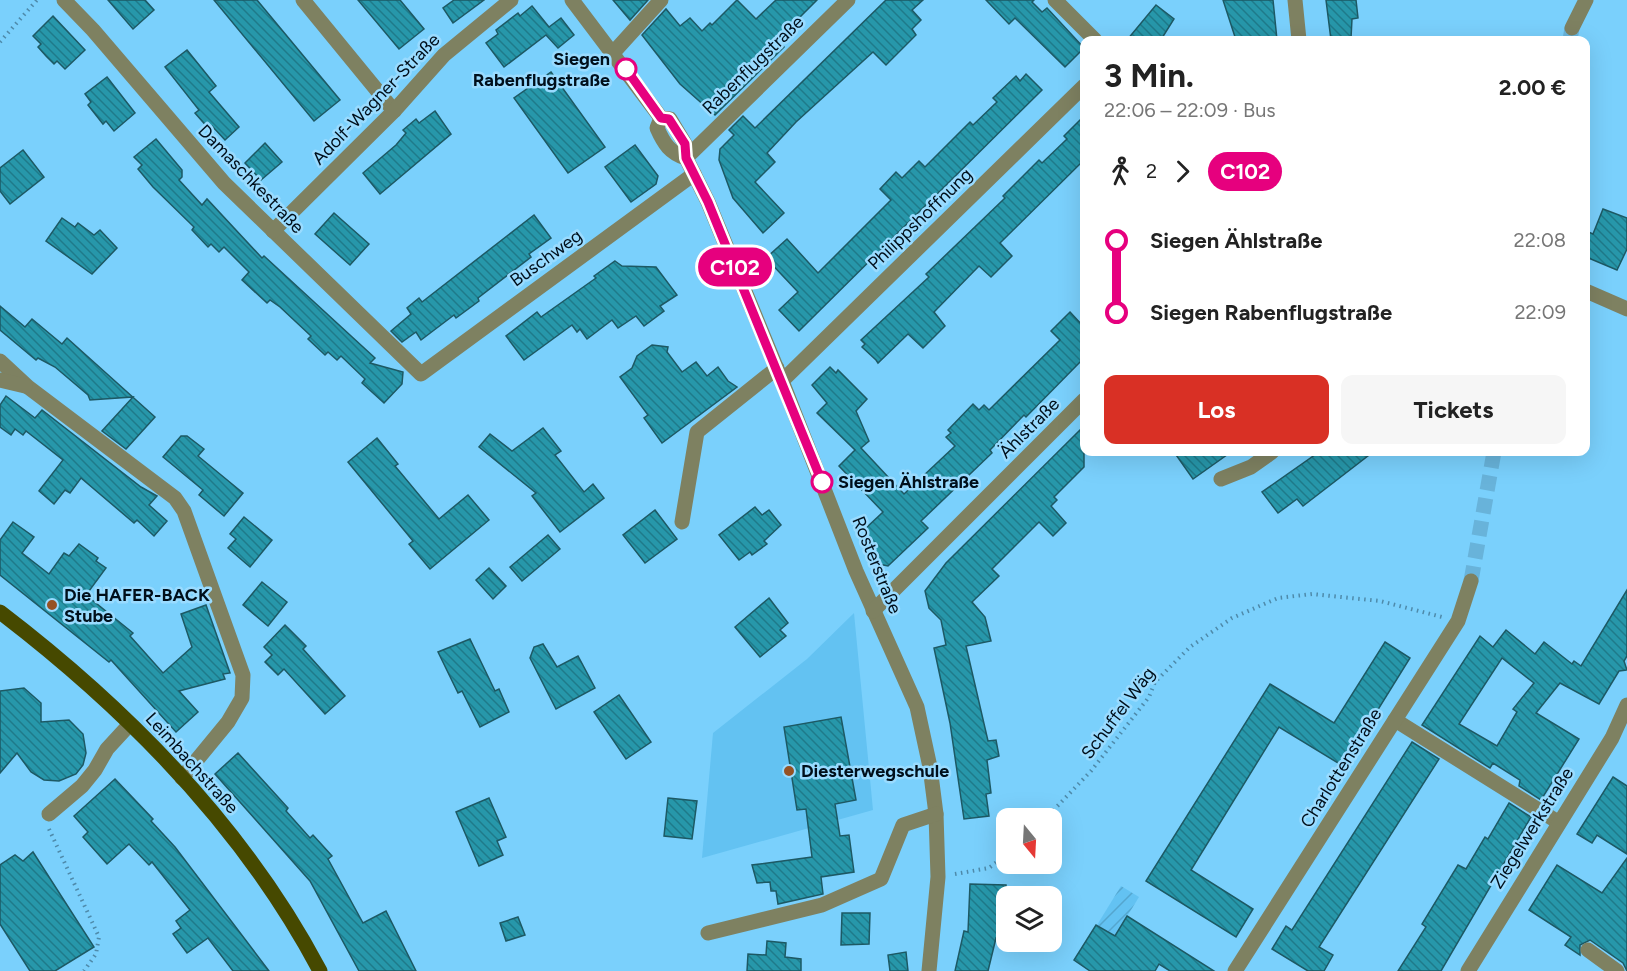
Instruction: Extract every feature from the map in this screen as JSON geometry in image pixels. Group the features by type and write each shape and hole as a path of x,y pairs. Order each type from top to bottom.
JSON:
{"main road":[{"name":"Leimbachstraße","path":"0,612 79,676 182,778 227,831 271,890 320,971"}],"street":[{"name":"Damaschkestraße","path":"64,0 224,183 421,374"},
{"path":"303,0 394,111"},
{"name":"Adolf-Wagner-Straße","path":"273,231 394,111 444,55 511,0"},
{"name":"Rosterstraße","path":"572,0 661,118 669,119 685,144 686,158 780,374 873,611 917,707 930,767 936,814 938,877 929,971"},
{"path":"613,53 661,0"},
{"name":"Rabenflugstraße","path":"686,158 848,0"},
{"path":"1056,0 1091,36"},
{"path":"1295,0 1299,36"},
{"path":"1572,28 1586,0"},
{"name":"Philippshoffnung","path":"682,522 697,432 780,374 1080,90"},
{"name":"Buschweg","path":"421,374 694,174"},
{"path":"1590,293 1627,309"},
{"path":"0,360 28,387 175,498 195,539 243,675 242,698 228,722 182,778"},
{"path":"0,380 28,387"},
{"name":"Ählstraße","path":"873,611 1080,404"},
{"path":"1221,479 1251,467 1266,456"},
{"name":"Charlottenstraße","path":"1235,971 1458,621 1470,581"},
{"name":"Ziegelwerkstraße","path":"1468,971 1612,738 1627,705"},
{"path":"1395,720 1558,822"},
{"path":"49,821 82,786 95,770 107,749 130,724"},
{"path":"1612,738 1627,735"},
{"path":"708,933 822,905 881,879 903,825 936,814"},
{"path":"1588,950 1617,971"}],"path":[{"path":"0,42 37,0"},
{"name":"Schuffel Wäg","path":"1056,808 1091,771 1149,698 1155,682 1190,647 1232,618 1278,598 1312,594 1380,601 1458,621"},
{"path":"49,821 99,937 96,954 84,971"},
{"path":"938,877 989,868 996,863"}],"shaded area":[{"name":"Diesterwegschule","path":"854,613 873,810 702,858 713,733 807,659"},
{"path":"1121,886 1139,897 1115,936 1097,925"}],"building":[{"path":"108,0 145,0 154,10 133,29"},
{"path":"214,0 257,0 340,100 314,121"},
{"path":"358,0 400,0 424,29 399,49"},
{"path":"454,0 484,0 453,23 443,8"},
{"path":"613,0 648,0 630,20"},
{"path":"737,0 756,19 776,0 817,0 777,40 784,47 715,115 680,84 642,35 666,9 680,26 690,18 702,31 710,23 712,25"},
{"path":"886,0 923,0 912,10 921,20 912,29 916,35 886,65 873,52 796,122 767,153 775,162 755,182 784,213 763,233 733,198 719,160 720,149 734,135 729,130 743,116 755,128"},
{"path":"986,0 1034,0 1032,2 1042,12 1047,8 1080,44 1080,52 1065,67 1015,18 1009,24"},
{"path":"1223,0 1273,0 1277,36 1235,36"},
{"path":"1326,0 1356,0 1358,18 1352,19 1351,36 1330,36"},
{"path":"1156,5 1174,19 1163,36 1130,36"},
{"path":"532,6 549,27 561,18 574,35 558,48 546,35 504,67 486,43 498,34 496,30 518,13 520,16"},
{"path":"53,16 85,50 65,69 57,61 54,64 46,56 38,47 41,44 33,36"},
{"path":"187,50 216,86 209,92 239,127 225,140 212,126 209,129 195,113 199,110 165,67"},
{"path":"551,72 605,147 568,173 514,98"},
{"path":"1026,74 1042,90 799,331 779,310 798,292 766,258 787,239 818,273 891,200 880,189 896,172 902,178 919,161 925,167 970,122 973,125 997,102 993,98 1016,76 1020,81"},
{"path":"107,77 135,113 114,131 106,121 103,124 88,105 91,102 85,94"},
{"path":"435,111 451,134 380,194 363,173 396,145 406,133 403,130 416,119 419,123"},
{"path":"1080,120 1080,164 1000,243 1012,256 991,277 979,266 934,312 945,326 923,348 908,334 878,363 862,347 865,344 861,340 929,277 926,274 1005,198 1003,196 1039,160 1042,163 1067,139 1064,136"},
{"path":"156,139 182,170 182,177 179,180 202,205 207,199 262,258 264,256 375,358 370,363 403,372 402,384 384,403 362,383 365,379 341,356 337,360 328,352 325,355 308,339 311,336 280,307 270,300 267,303 242,280 249,272 224,247 219,252 211,244 208,247 192,230 194,227 153,187 138,169 142,165 134,157"},
{"path":"265,143 282,162 261,180 245,163"},
{"path":"635,145 658,176 656,184 631,202 605,167"},
{"path":"23,150 44,177 10,204 0,191 0,168"},
{"path":"1603,209 1627,218 1627,249 1617,270 1590,259 1590,233 1593,234"},
{"path":"334,213 369,244 350,265 315,234"},
{"path":"534,215 551,238 529,254 531,257 478,298 479,301 456,318 454,315 421,340 416,332 402,342 391,331 411,314 407,308 419,298 422,302"},
{"path":"62,218 75,227 78,223 94,235 100,230 117,248 92,274 46,241"},
{"path":"615,261 622,266 656,267 677,295 660,306 664,311 644,326 636,316 618,328 612,320 587,339 580,329 577,332 572,325 524,360 506,336 537,312 541,317 596,278 594,276"},
{"path":"0,306 25,327 32,319 62,344 67,338 133,397 90,400 88,395 55,367 38,358 36,360 0,330"},
{"path":"1070,312 1080,323 1080,362 1026,417 1024,415 990,450 992,453 921,521 928,528 888,566 879,564 865,529 883,512 839,466 855,450 817,413 827,403 812,385 830,367 836,373 838,370 867,399 856,411 869,441 861,448 904,494 955,446 946,437 951,433 948,430 973,404 979,410 984,405 989,410 1060,340 1051,331"},
{"path":"652,345 668,347 667,352 682,372 696,362 707,376 718,367 728,381 737,387 662,443 644,418 648,415 620,377 632,368 637,356"},
{"path":"6,396 35,418 42,410 141,487 157,496 149,505 167,521 154,536 137,520 134,523 81,478 70,493 65,490 54,504 39,491 63,460 26,431 23,435 15,429 11,435 0,427 0,405"},
{"path":"133,397 155,417 126,449 102,431"},
{"path":"543,428 561,451 555,455 584,492 593,484 604,498 560,532 532,496 536,493 479,447 490,434 512,451"},
{"path":"1080,430 1080,456 1084,456 1084,467 1054,497 1057,500 1051,506 1066,523 1053,536 1039,522 992,569 999,576 972,602 985,617 991,641 966,646 988,741 996,740 999,756 987,760 991,793 986,794 989,816 964,819 950,723 934,648 946,645 941,620 929,608 925,591 946,563"},
{"path":"181,436 187,436 204,449 198,456 243,493 224,516 199,495 203,490 163,457"},
{"path":"377,438 398,464 395,466 439,519 468,495 489,520 430,569 409,544 413,541 348,462"},
{"path":"1177,456 1225,456 1193,479"},
{"path":"1313,456 1368,456 1303,506 1297,499 1278,513 1262,492"},
{"path":"755,507 762,515 769,510 781,525 764,541 767,544 752,555 750,552 739,560 719,535"},
{"path":"655,510 677,539 645,563 623,535"},
{"path":"244,517 272,540 250,567 228,548 236,539 230,534"},
{"path":"13,522 34,537 22,553 49,574 64,553 69,556 79,544 98,558 96,561 106,568 86,595 133,633 130,636 163,673 192,647 181,614 206,605 230,673 223,674 225,679 179,691 198,712 176,732 111,660 109,662 0,575 0,540"},
{"path":"548,535 560,549 522,581 510,567"},
{"path":"489,568 506,586 493,599 476,580"},
{"path":"262,582 287,602 268,626 243,605"},
{"path":"1627,590 1627,656 1624,661 1627,670 1619,671 1599,704 1560,683 1536,713 1579,739 1541,800 1519,786 1520,780 1493,763 1490,768 1422,725 1480,636 1493,647 1506,630 1535,654 1544,642 1572,664 1574,661 1581,666","holes":["1502,658 1534,683 1513,709 1517,712 1497,746 1459,724"]},
{"path":"769,598 788,623 780,630 786,636 760,657 735,627"},
{"path":"285,625 306,646 303,649 345,696 325,714 284,669 278,675 265,662 272,655 264,647"},
{"path":"470,639 495,691 499,689 509,712 480,727 462,691 458,693 438,652"},
{"path":"1385,642 1410,658 1343,766 1279,727 1191,870 1253,909 1236,937 1146,881 1270,684 1334,723"},
{"path":"543,644 557,667 578,656 595,688 556,709 530,658 534,647"},
{"path":"24,688 41,703 41,722 69,720 83,734 86,753 83,765 76,774 59,781 44,780 31,772 17,753 0,773 0,691"},
{"path":"619,695 651,742 626,759 594,712"},
{"path":"841,717 856,800 835,804 840,836 849,835 854,872 821,877 823,894 778,904 776,891 771,891 770,882 757,883 752,865 812,857 806,809 797,810 784,727"},
{"path":"1412,742 1439,759 1319,947 1333,955 1324,971 1308,971 1272,949 1286,926 1292,930"},
{"path":"238,753 288,808 286,811 310,838 313,835 332,856 328,859 363,923 386,911 416,971 359,971 310,881 215,774"},
{"path":"1613,777 1627,786 1627,854 1597,835 1592,843 1577,834"},
{"path":"115,779 153,819 151,821 175,847 269,971 233,971 208,938 187,953 173,934 181,928 176,921 190,910 152,862 149,865 129,844 107,864 83,837 88,832 74,816"},
{"path":"489,798 506,837 497,841 503,855 479,866 456,812"},
{"path":"668,798 697,801 692,839 664,836"},
{"path":"1509,803 1531,817 1441,971 1398,971 1426,927 1422,924 1458,865 1466,869 1485,837 1488,839"},
{"path":"33,852 94,947 55,971 30,971 0,924 0,865 15,855 23,861"},
{"path":"1627,858 1627,971 1623,963 1590,940 1580,945 1580,955 1565,945 1571,937 1529,910 1557,865 1602,893"},
{"path":"970,884 1006,885 996,886 996,938 988,971 955,971 964,931 968,932"},
{"path":"842,913 870,913 869,944 841,945"},
{"path":"1127,916 1214,971 1170,971 1159,964 1155,971 1090,971 1074,960 1096,925 1115,936"},
{"path":"518,917 525,935 506,941 500,923"},
{"path":"767,941 786,943 785,957 801,959 801,971 747,971 748,954 766,955"},
{"path":"906,952 908,971 890,971 888,955"}],"tunnel":[{"path":"1571,36 1572,28"},
{"path":"1471,581 1493,456"}],"bus line":[{"name":"C102","path":"626,69 661,118 669,119 685,144 686,158 708,202 783,381 822,482"}],"place":[{"name":"Siegen Rabenflugstraße","path":"626,69"},
{"name":"Siegen Ählstraße","path":"822,482"},
{"name":"Die HAFER-BACK Stube","path":"52,605"},
{"name":"Diesterwegschule","path":"789,771"}]}
